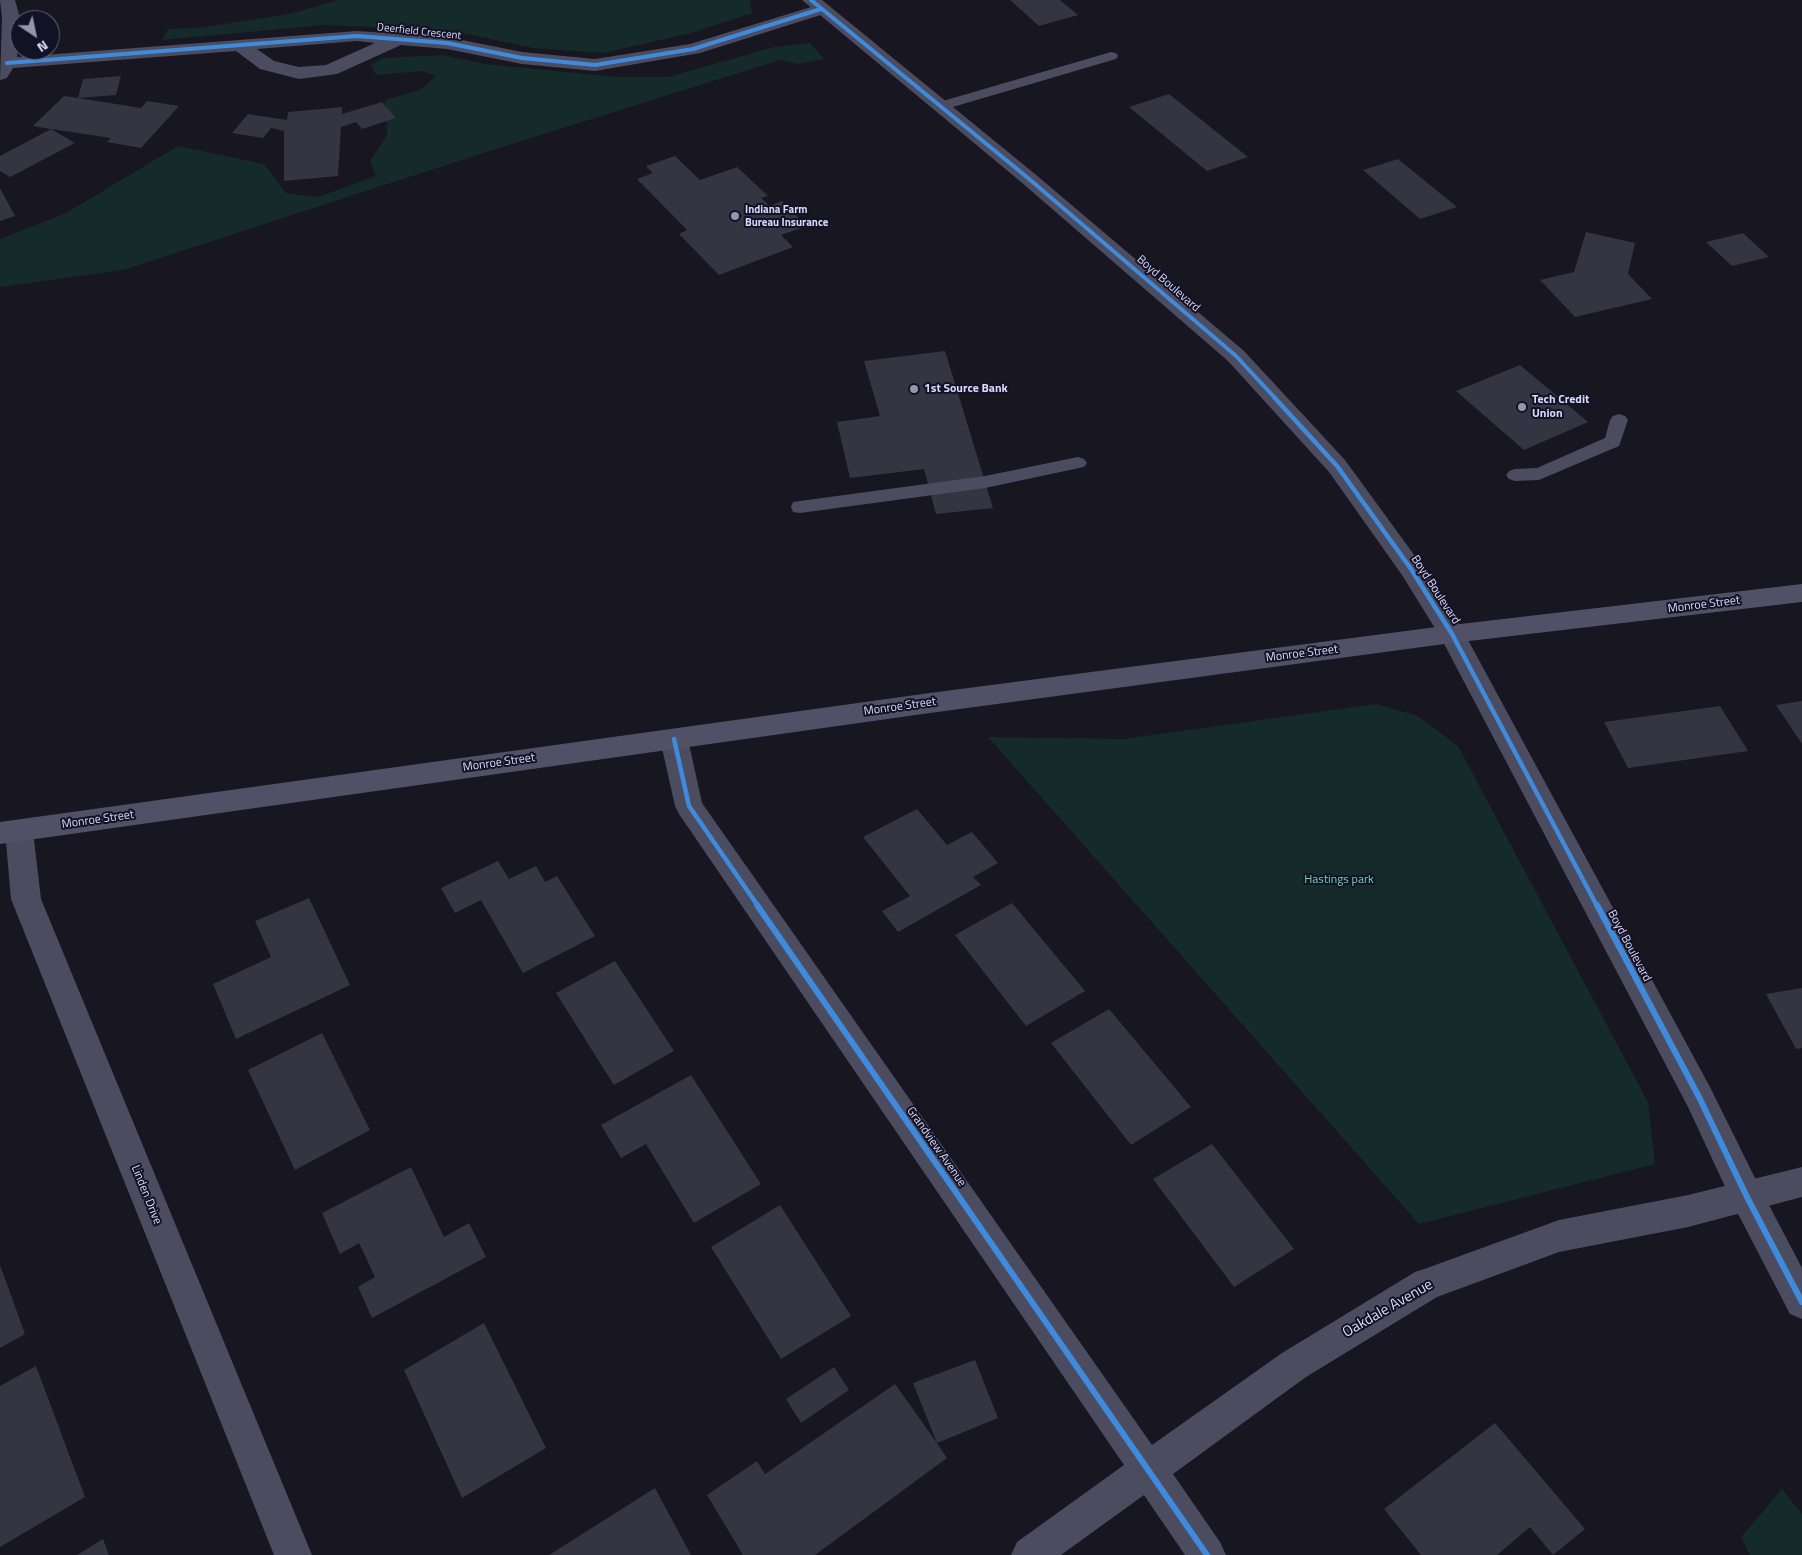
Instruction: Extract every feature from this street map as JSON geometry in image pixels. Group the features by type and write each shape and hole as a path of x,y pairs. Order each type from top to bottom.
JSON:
{"main road":[{"name":"Monroe Street","path":"10,832 674,738 1452,634 1802,593"}],"street":[{"name":"Deerfield Crescent","path":"6,0 11,18 4,68 240,45 357,36 447,43 522,58 594,65 693,49 816,4"},
{"name":"Boyd Boulevard","path":"816,4 941,106 1236,356 1337,466 1411,569 1452,634 1699,1097 1747,1197 1802,1302"},
{"name":"Deerfield Crescent","path":"240,45 267,65 299,73 330,70 401,39"},
{"name":"Grandview Avenue","path":"674,738 690,806 1146,1470 1207,1555"},
{"name":"Linden Drive","path":"10,832 26,899 293,1555"},
{"name":"Oakdale Avenue","path":"1030,1555 1294,1365 1427,1284 1559,1236 1688,1211 1802,1182"}],"lane":[{"path":"941,106 1111,56"},
{"path":"1515,475 1539,474 1613,442 1619,420"},
{"path":"800,507 985,482 1078,463"}],"green space":[{"path":"339,0 750,0 752,13 691,33 604,53 533,48 448,30 323,25 162,40 168,29 198,28 289,14"},
{"path":"810,43 824,59 798,64 780,60 477,155 123,270 0,287 0,239 66,213 178,146 264,164 286,193 318,197 376,176 370,161 387,135 385,100 420,90 436,76 422,71 376,75 371,65 382,58 443,55 485,64 617,77 668,77 774,47"},
{"name":"Hastings park","path":"1377,704 1418,716 1458,746 1648,1102 1655,1164 1419,1224 988,737 1123,739"},
{"path":"1782,1489 1802,1514 1802,1555 1750,1555 1741,1537"}],"building":[{"path":"1010,0 1060,0 1078,15 1039,26"},
{"path":"121,76 116,95 78,98 83,79"},
{"path":"1169,94 1248,157 1207,171 1129,107"},
{"path":"64,96 141,108 147,101 179,106 141,148 107,142 111,138 33,126"},
{"path":"382,102 396,118 362,129 356,122 341,127 338,176 284,181 284,131 271,128 263,138 232,133 248,114 287,120 288,112 342,107 342,114"},
{"path":"51,129 75,143 10,177 0,171 0,156"},
{"name":"Indiana Farm Bureau Insurance","path":"675,156 700,180 737,167 768,196 761,198 770,206 782,201 807,226 781,235 793,247 719,275 679,234 687,230 637,179 653,173 646,166"},
{"path":"1398,159 1457,207 1420,219 1363,170"},
{"path":"0,188 15,216 0,221"},
{"path":"1586,232 1635,243 1628,274 1652,299 1575,317 1540,280 1574,272"},
{"path":"1743,233 1769,257 1732,266 1706,242"},
{"name":"1st Source Bank","path":"945,351 993,508 936,514 924,469 850,478 837,422 880,416 864,361"},
{"name":"Tech Credit Union","path":"1520,365 1588,422 1524,450 1456,391"},
{"path":"1802,701 1802,744 1776,705"},
{"path":"1720,706 1748,751 1628,768 1604,722"},
{"path":"917,809 947,845 972,832 998,863 973,877 981,885 898,932 882,911 910,896 863,837"},
{"path":"498,861 509,879 536,866 545,882 557,876 595,936 523,973 481,900 455,913 441,888"},
{"path":"309,898 350,985 236,1039 213,984 271,957 255,921"},
{"path":"1012,903 1085,991 1026,1026 955,935"},
{"path":"615,961 674,1051 614,1085 556,993"},
{"path":"1802,988 1802,1048 1796,1049 1766,994"},
{"path":"1109,1009 1191,1107 1131,1145 1051,1043"},
{"path":"322,1033 370,1130 295,1170 248,1070"},
{"path":"691,1075 761,1184 694,1223 646,1144 621,1158 601,1125"},
{"path":"1212,1144 1294,1249 1234,1287 1153,1179"},
{"path":"411,1167 444,1237 469,1223 486,1257 372,1318 358,1287 375,1277 359,1243 340,1254 322,1213"},
{"path":"780,1205 851,1316 781,1359 711,1247"},
{"path":"0,1265 25,1334 0,1348"},
{"path":"484,1323 546,1448 462,1498 404,1370"},
{"path":"975,1360 998,1418 937,1443 913,1383"},
{"path":"36,1366 85,1497 0,1547 0,1386"},
{"path":"834,1367 849,1390 801,1423 786,1399"},
{"path":"895,1384 947,1458 815,1555 743,1555 707,1495 757,1461 765,1474"},
{"path":"1495,1423 1585,1529 1553,1555 1530,1527 1497,1555 1421,1555 1384,1509"},
{"path":"655,1488 691,1555 549,1555"},
{"path":"103,1539 109,1555 77,1555"}],"cycle path":[{"path":"811,0 1028,178 1236,356 1337,466 1411,569 1452,634 1699,1097 1747,1197 1802,1302"},
{"path":"7,63 357,36 447,43 522,58 595,65 693,49 821,9"},
{"path":"674,739 689,806 1207,1555"}],"place":[{"name":"Indiana Farm Bureau Insurance","path":"735,216"},
{"name":"1st Source Bank","path":"914,389"},
{"name":"Tech Credit Union","path":"1522,407"}]}
